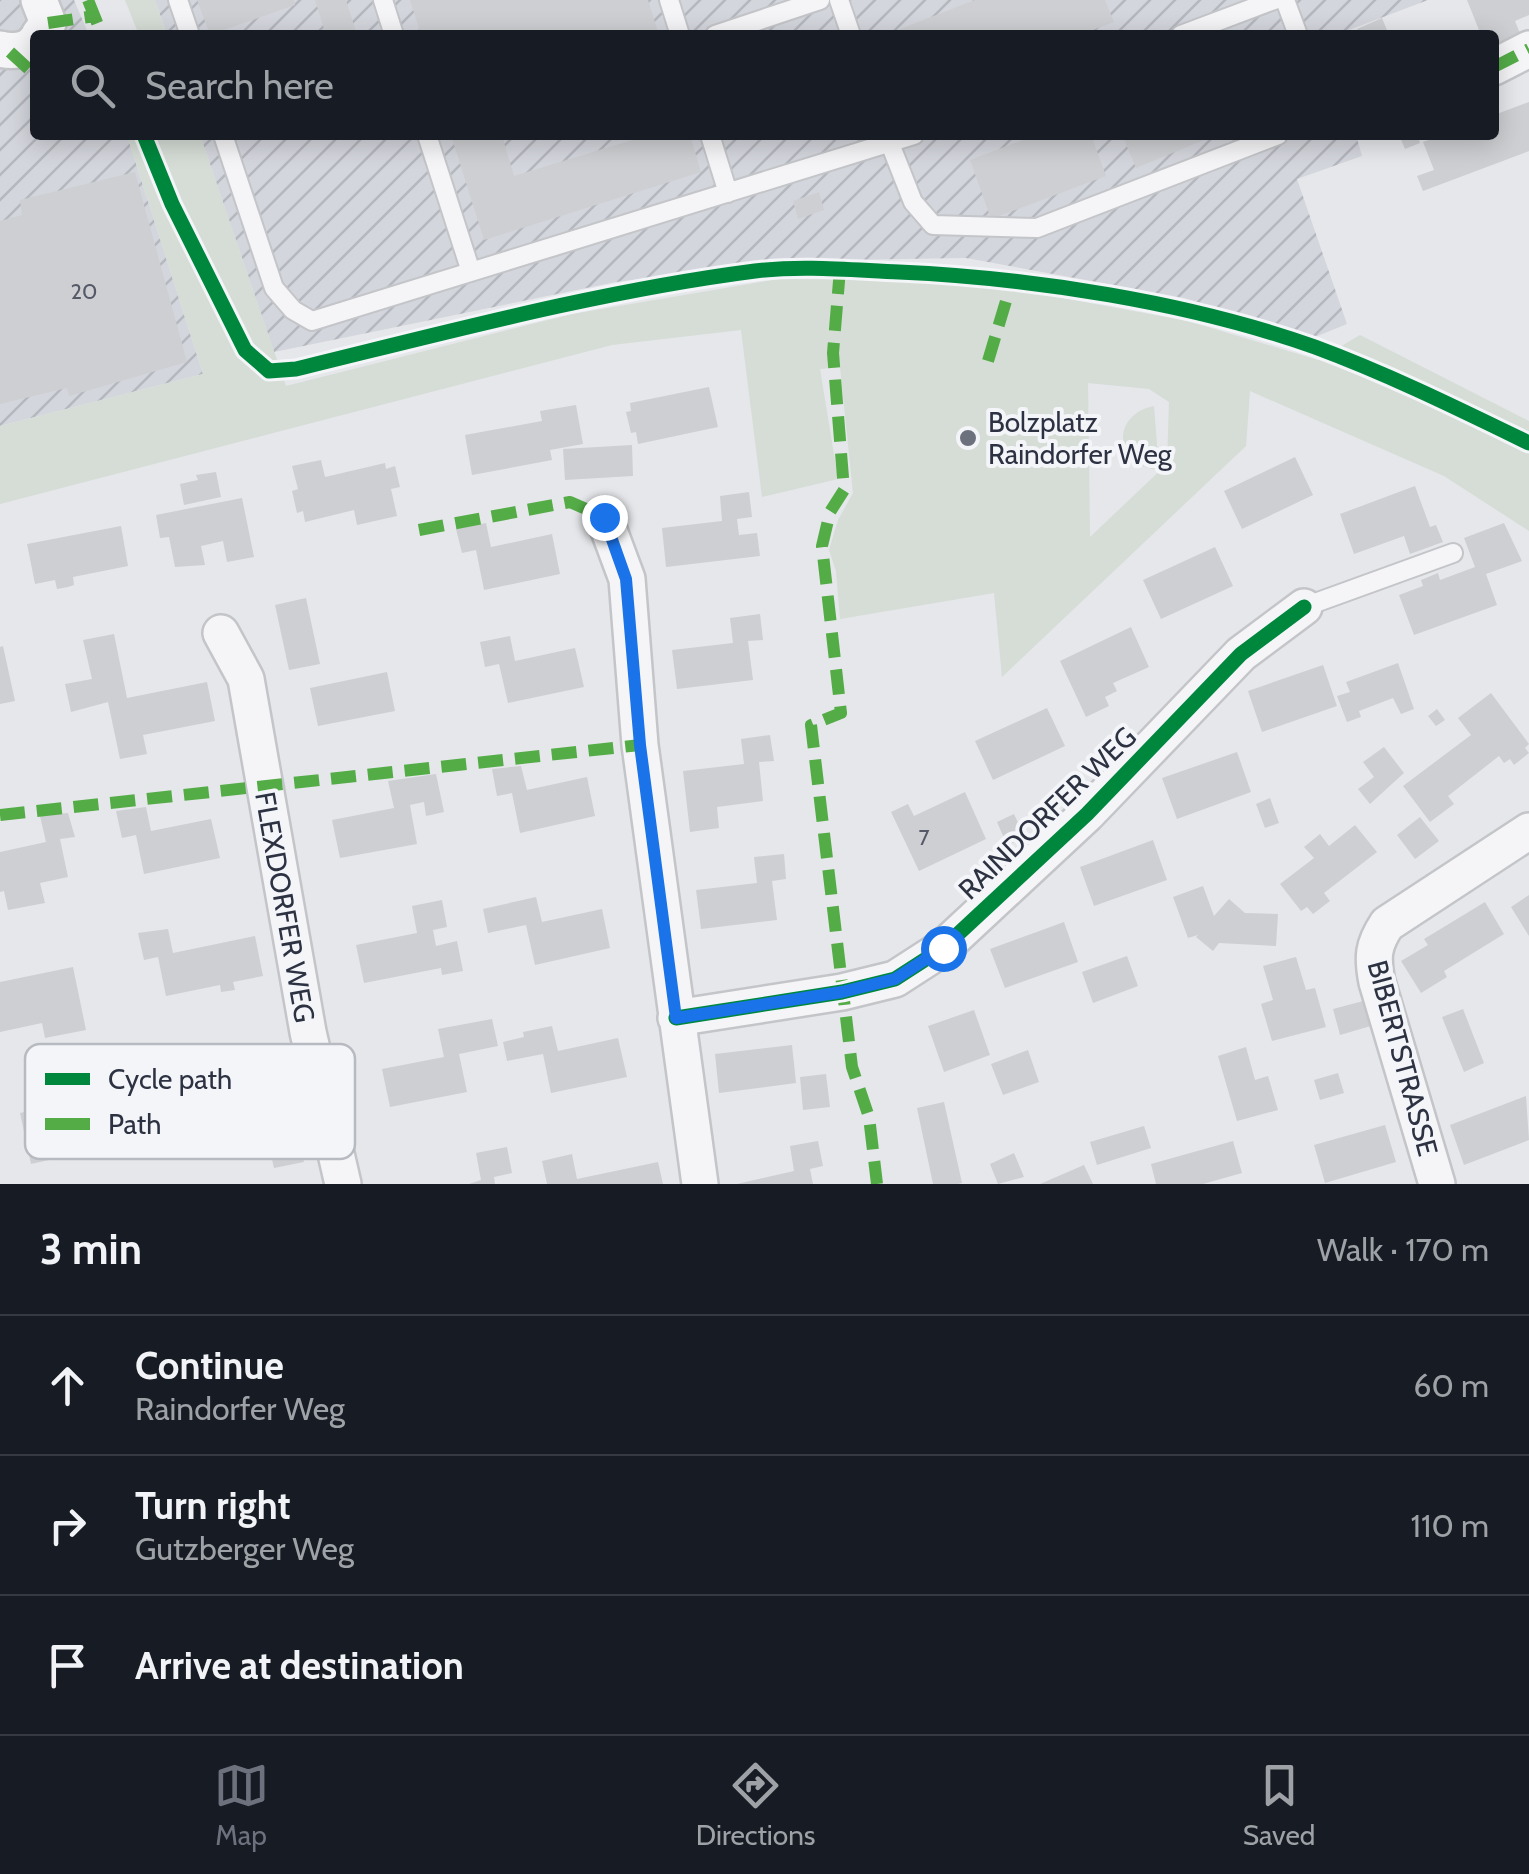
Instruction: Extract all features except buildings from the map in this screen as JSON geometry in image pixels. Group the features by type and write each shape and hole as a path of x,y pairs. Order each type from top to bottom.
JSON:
{"street":[{"path":"39,0 48,22 42,30"},
{"path":"0,49 10,52 30,46"},
{"path":"1499,64 1529,49"},
{"path":"604,517 626,579 640,745 700,1184"},
{"name":"RAINDORFER WEG","path":"676,1018 842,992 895,979 917,968 1087,814 1241,654 1304,607"},
{"name":"FLEXDORFER WEG","path":"221,633 246,679 311,1044"},
{"name":"BIBERTSTRASSE","path":"1437,1184 1377,982 1372,960 1374,943 1387,924 1529,831"},
{"name":"FLEXDORFER WEG","path":"337,1159 343,1184"}],"lane":[{"path":"178,0 188,30"},
{"path":"383,0 392,30"},
{"path":"670,0 679,30"},
{"path":"730,30 820,0"},
{"path":"839,0 850,30"},
{"path":"1194,30 1274,0"},
{"path":"1285,0 1296,30"},
{"path":"229,140 274,288 293,310 312,321 728,194 888,140 912,202 933,225 1037,228 1265,140"},
{"path":"428,140 471,272"},
{"path":"712,140 728,194"},
{"path":"1304,607 1454,553"}],"shaded area":[{"path":"0,0 74,0 87,30 30,30 30,140 129,140 203,374 0,426"},
{"path":"125,0 155,0 165,30 137,30"},
{"path":"155,0 1428,0 1349,30 165,30"},
{"path":"129,140 202,140 286,386 572,314 779,279 970,281 1188,321 1318,360 1360,335 1529,421 1529,531 1444,476 1250,391 1246,446 1002,677 994,593 840,619 836,571 829,550 838,520 853,493 840,367 820,369 838,479 762,497 741,330 612,345 0,504 0,426 203,374","holes":["1088,383 1149,389 1169,402 1167,464 1090,537"]},
{"path":"202,140 1357,140 1362,156 1297,179 1347,324 1315,337 1184,298 966,258 779,261 616,282 274,352"},
{"path":"1154,406 1159,470 1133,460 1123,440 1130,419"}],"marked path":[{"path":"88,0 100,30"},
{"path":"48,23 95,16"},
{"path":"1499,64 1529,49"},
{"path":"10,52 30,70"},
{"path":"840,269 833,353 844,490 830,512 822,546 841,713 811,725 852,1067 869,1117 877,1184"},
{"path":"988,361 1012,281"},
{"path":"419,530 570,502 604,517"},
{"path":"0,815 640,745"}],"cycle path":[{"path":"146,140 172,204 245,350 269,371 296,369 524,314 697,279 791,268 899,272 1056,287 1215,317 1342,357 1529,443"},
{"path":"676,1018 842,992 895,979 943,948 1087,814 1241,654 1304,607"}],"place":[{"name":"Bolzplatz Raindorfer Weg","path":"968,438"}],"route":[{"path":"604,517 626,579 640,745 676,1018 842,992 895,979 943,948"}]}
